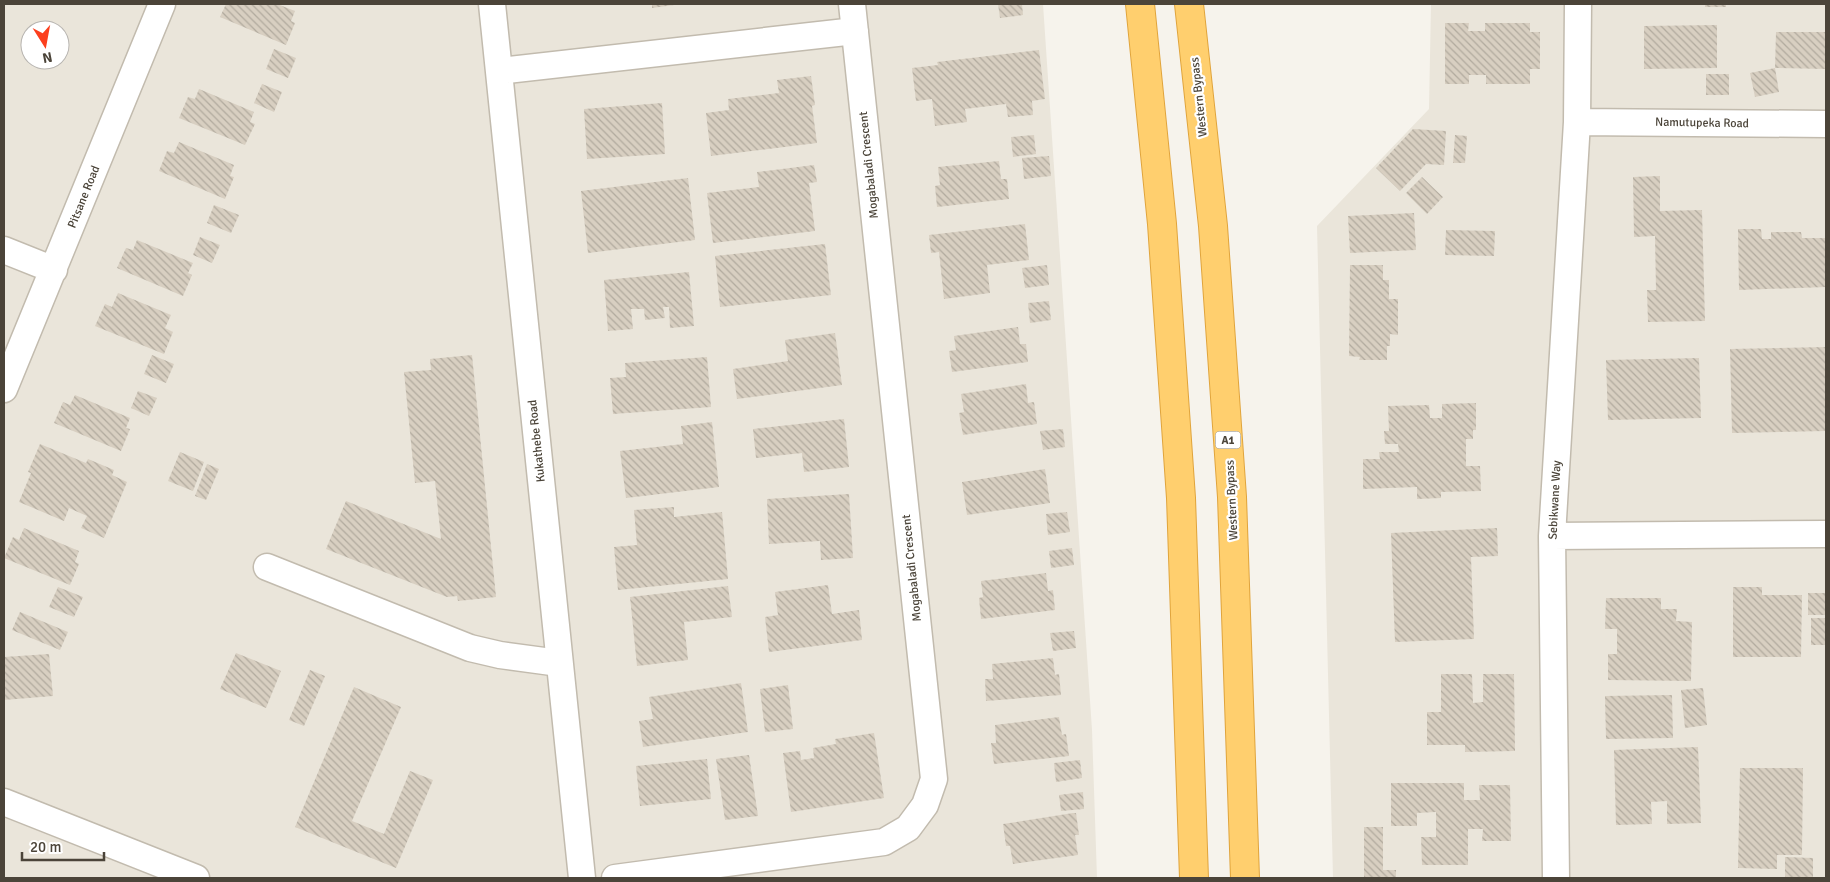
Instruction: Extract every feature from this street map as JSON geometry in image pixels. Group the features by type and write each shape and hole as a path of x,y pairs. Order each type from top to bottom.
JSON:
{"highway":[{"path":"1140,4 1162,224 1181,498 1194,878"},
{"name":"Western Bypass","path":"1189,4 1213,226 1232,496 1245,878"}],"street":[{"name":"Pitsane Road","path":"4,389 162,4"},
{"name":"Kukathebe Road","path":"492,4 582,878"},
{"name":"Mogabaladi Crescent","path":"615,878 884,842 908,828 925,805 934,779 852,4"},
{"name":"Sebikwane Way","path":"1556,878 1552,536 1577,122 1578,4"},
{"path":"500,71 855,31"},
{"name":"Namutupeka Road","path":"1577,122 1826,124"},
{"path":"4,250 54,270"},
{"path":"1552,536 1826,534"},
{"path":"267,567 470,648 500,655 559,664"},
{"path":"4,802 196,878"}],"shaded area":[{"path":"4,4 1043,4 1092,730 1097,878 4,878"},
{"path":"1431,4 1826,4 1826,878 1333,878 1317,226 1429,109"}],"building":[{"path":"226,4 277,4 295,11 291,21 295,23 286,45 220,17"},
{"path":"652,4 673,4 674,5 652,8"},
{"path":"998,4 1022,4 1023,15 1000,18"},
{"path":"1705,4 1726,4 1726,7 1705,7"},
{"path":"1445,23 1469,23 1468,31 1485,31 1485,23 1530,23 1530,32 1540,32 1540,69 1530,69 1530,84 1486,84 1486,75 1469,75 1469,84 1445,84"},
{"path":"1717,25 1717,68 1644,69 1644,26"},
{"path":"1776,32 1826,32 1826,69 1775,68"},
{"path":"274,49 296,58 288,78 266,69"},
{"path":"1039,50 1045,99 1032,101 1033,115 1008,117 1006,104 965,109 967,122 935,126 932,99 916,101 912,68 938,65 937,62"},
{"path":"1775,68 1779,92 1755,97 1750,73"},
{"path":"1706,74 1729,74 1729,95 1706,95"},
{"path":"811,76 815,105 812,106 817,143 711,156 706,113 729,110 728,99 779,93 777,80"},
{"path":"262,84 282,92 274,112 254,103"},
{"path":"199,89 254,112 250,122 255,124 245,145 179,118 188,97 195,99"},
{"path":"662,103 665,154 587,159 584,109"},
{"path":"1413,129 1446,131 1444,165 1426,164 1400,191 1376,168"},
{"path":"1034,135 1036,154 1013,157 1011,137"},
{"path":"1455,135 1467,136 1465,163 1453,163"},
{"path":"179,142 234,165 230,176 234,177 225,199 159,171 167,151 174,153"},
{"path":"1049,156 1051,176 1024,179 1022,158"},
{"path":"999,161 1001,179 1007,179 1009,199 937,207 935,186 940,185 938,167"},
{"path":"814,165 817,182 809,183 815,231 713,243 707,193 759,187 757,172"},
{"path":"1660,176 1660,211 1702,210 1705,321 1648,322 1647,290 1656,290 1655,236 1634,237 1633,177"},
{"path":"1422,177 1443,197 1427,214 1406,193"},
{"path":"688,178 695,240 588,253 581,191"},
{"path":"214,205 239,215 231,233 207,223"},
{"path":"1414,213 1416,250 1350,253 1348,216"},
{"path":"1025,224 1029,260 987,265 990,293 944,299 939,252 931,253 929,235"},
{"path":"1738,229 1761,229 1762,239 1771,239 1771,232 1801,232 1802,238 1825,238 1826,287 1739,290"},
{"path":"1446,230 1495,231 1494,256 1445,255"},
{"path":"200,237 220,245 212,263 193,255"},
{"path":"137,240 193,263 188,273 192,275 183,296 117,268 126,248 133,250"},
{"path":"825,244 831,295 720,307 715,256"},
{"path":"1047,265 1049,285 1025,288 1022,268"},
{"path":"1350,265 1383,265 1383,280 1389,280 1389,299 1398,299 1398,335 1390,334 1390,346 1387,346 1387,360 1359,360 1360,357 1349,356"},
{"path":"689,272 694,326 670,328 669,307 663,307 665,318 645,320 644,309 631,309 633,329 608,331 604,280"},
{"path":"118,293 171,315 165,328 173,332 164,354 95,326 105,304 112,307"},
{"path":"1049,301 1051,320 1030,323 1028,303"},
{"path":"1018,327 1020,344 1026,344 1028,362 952,372 949,351 956,350 954,336"},
{"path":"835,333 842,385 737,399 733,369 788,361 785,340"},
{"path":"1826,347 1826,431 1732,433 1730,349"},
{"path":"152,355 174,364 166,383 144,374"},
{"path":"472,355 496,597 458,601 457,596 447,597 326,549 346,501 441,539 435,481 415,483 404,372 431,370 430,359"},
{"path":"707,357 711,407 613,414 610,378 626,377 625,363"},
{"path":"1699,358 1701,418 1608,420 1606,360"},
{"path":"1026,384 1028,403 1034,402 1037,424 963,435 959,413 964,412 961,394"},
{"path":"138,391 157,398 149,416 131,408"},
{"path":"75,395 130,418 126,428 130,429 121,451 54,423 63,402 70,405"},
{"path":"1476,403 1476,430 1473,430 1473,439 1466,439 1466,466 1480,466 1481,491 1441,492 1441,498 1417,499 1417,487 1363,489 1363,459 1380,459 1379,452 1399,452 1398,444 1385,444 1384,431 1389,431 1388,406 1429,405 1430,418 1442,418 1442,404"},
{"path":"844,419 849,467 804,472 802,453 756,458 753,429"},
{"path":"712,422 719,487 626,498 620,451 683,444 681,426"},
{"path":"1063,429 1065,447 1043,450 1040,431"},
{"path":"40,444 86,463 88,459 114,470 112,475 127,482 104,538 81,528 87,516 69,508 64,521 19,502 31,473 28,472"},
{"path":"180,452 204,462 193,491 168,481"},
{"path":"207,464 219,469 206,500 195,496"},
{"path":"1045,469 1050,503 967,515 962,482"},
{"path":"849,494 853,558 821,560 820,541 769,544 767,499"},
{"path":"674,507 674,517 722,512 728,579 618,590 614,547 637,545 634,510"},
{"path":"1067,512 1070,532 1048,535 1046,514"},
{"path":"24,528 79,551 75,562 79,564 70,585 4,558 13,537 19,540"},
{"path":"1497,528 1498,556 1471,557 1474,639 1395,642 1391,533"},
{"path":"1072,548 1074,565 1051,568 1049,551"},
{"path":"1046,573 1048,591 1053,590 1055,610 981,619 979,598 983,597 981,581"},
{"path":"828,585 832,614 859,610 862,640 769,652 765,617 778,615 775,592"},
{"path":"728,586 732,617 684,622 688,660 637,666 630,597"},
{"path":"58,587 83,597 74,617 49,607"},
{"path":"1733,587 1762,587 1762,595 1802,595 1801,657 1733,657"},
{"path":"1808,593 1826,593 1826,615 1808,615"},
{"path":"1606,598 1661,598 1661,609 1677,609 1676,621 1692,622 1691,681 1608,680 1608,654 1617,654 1617,629 1605,629"},
{"path":"20,612 68,632 60,650 12,630"},
{"path":"1811,618 1826,618 1826,645 1811,645"},
{"path":"1074,631 1076,648 1053,651 1050,633"},
{"path":"236,653 281,671 266,708 220,689"},
{"path":"49,654 53,696 4,700 4,657"},
{"path":"1053,658 1055,675 1059,674 1061,695 986,701 985,679 993,679 992,664"},
{"path":"310,670 325,676 304,726 289,720"},
{"path":"1441,674 1472,674 1473,703 1483,702 1483,674 1514,674 1515,751 1465,752 1465,745 1427,745 1427,712 1441,712"},
{"path":"741,683 748,732 643,747 639,721 653,719 649,697"},
{"path":"788,685 793,729 765,732 760,689"},
{"path":"354,687 401,707 352,821 384,834 410,771 433,780 396,868 295,827"},
{"path":"1703,688 1707,725 1685,728 1681,690"},
{"path":"1672,695 1673,738 1606,739 1605,696"},
{"path":"1059,717 1062,735 1066,734 1069,756 994,764 991,743 996,743 995,725"},
{"path":"874,733 884,798 791,812 783,753 800,751 801,760 814,758 813,748 836,744 835,739"},
{"path":"1698,747 1701,823 1667,824 1667,801 1651,802 1652,824 1616,825 1614,750"},
{"path":"749,755 758,816 725,820 716,759"},
{"path":"707,759 711,799 640,806 636,766"},
{"path":"1080,760 1082,778 1056,782 1054,763"},
{"path":"1740,768 1803,768 1802,855 1777,855 1777,869 1738,868"},
{"path":"1391,783 1464,783 1464,800 1480,800 1479,785 1510,785 1511,841 1482,841 1483,829 1468,829 1468,865 1422,865 1421,837 1436,837 1436,812 1417,813 1417,826 1391,826"},
{"path":"1083,792 1084,809 1061,811 1059,795"},
{"path":"1076,813 1079,835 1075,835 1078,855 1013,864 1010,846 1006,846 1003,824"},
{"path":"1364,827 1383,827 1383,870 1396,870 1396,878 1364,878"},
{"path":"1785,857 1813,858 1813,878 1785,878"}]}
